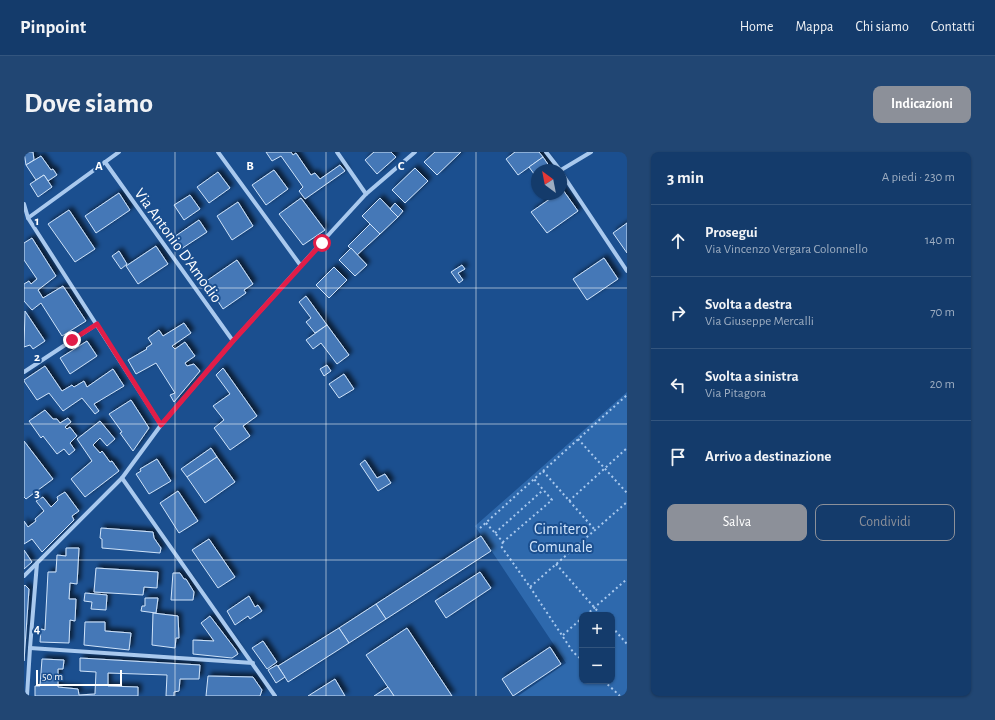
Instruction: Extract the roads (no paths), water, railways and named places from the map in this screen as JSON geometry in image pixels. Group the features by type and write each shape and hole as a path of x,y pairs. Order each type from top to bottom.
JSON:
{"street":[{"path":"28,218 119,152"},
{"path":"218,152 301,266"},
{"path":"337,152 366,194"},
{"path":"24,576 122,478 161,425 233,341 366,194 415,152"},
{"path":"546,152 555,164"},
{"path":"567,167 591,152"},
{"name":"Via Antonio D'Amodio","path":"105,162 233,341"},
{"path":"567,180 627,270"},
{"path":"24,204 24,211 28,218 161,425"},
{"path":"24,372 97,324"},
{"path":"122,478 276,696"},
{"path":"27,696 37,563"},
{"path":"30,648 253,663"}],"park label":[{"name":"Cimitero Comunale","path":"561,537"}]}
